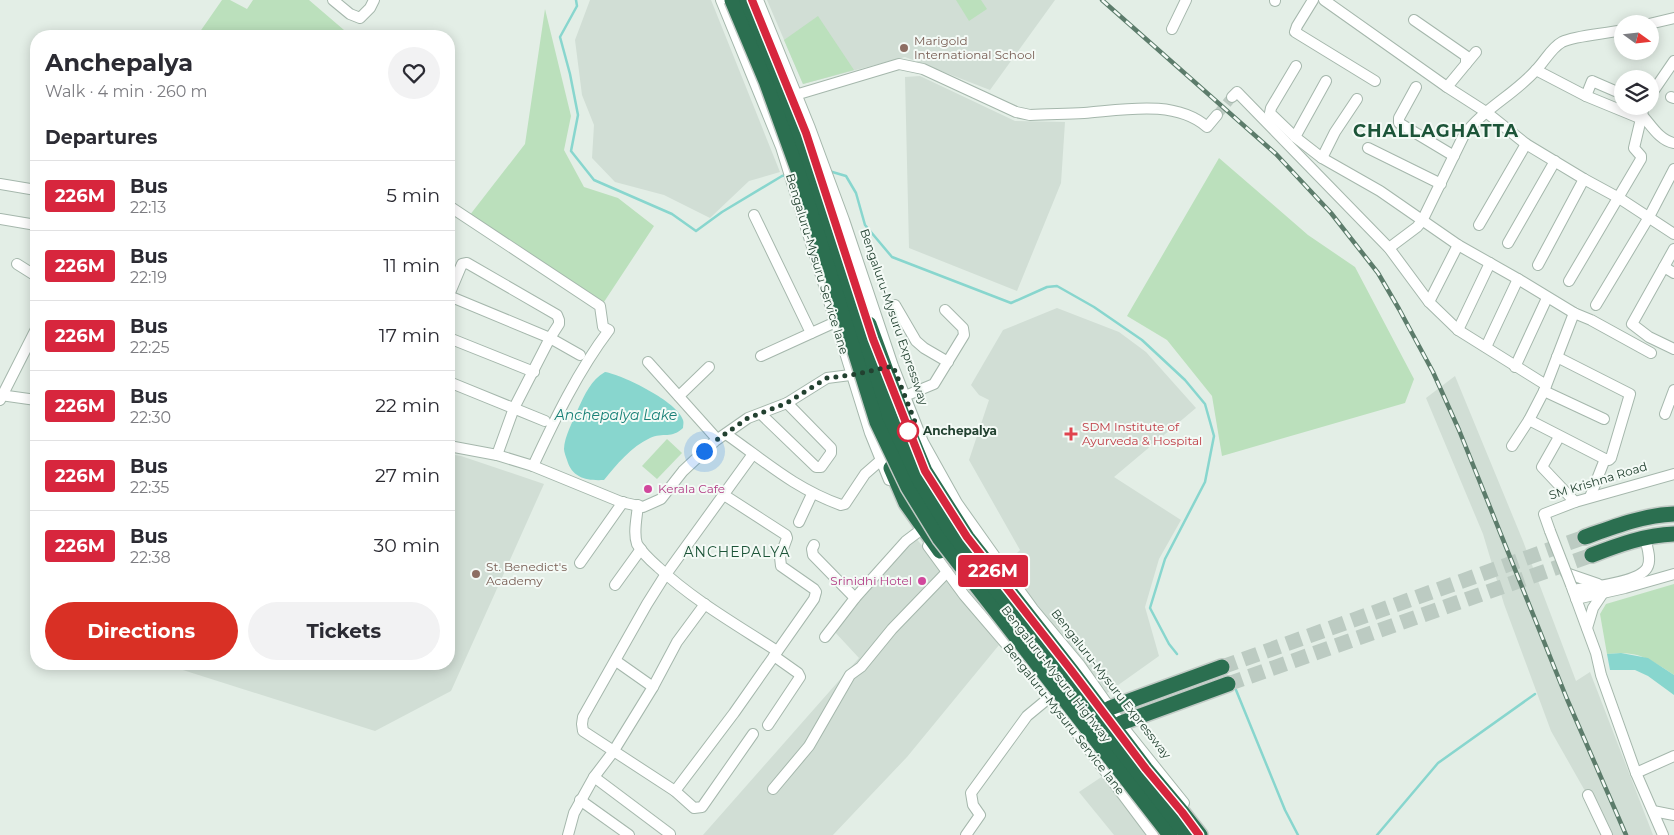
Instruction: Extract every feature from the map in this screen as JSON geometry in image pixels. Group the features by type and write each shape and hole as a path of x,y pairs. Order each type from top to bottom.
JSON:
{"highway":[{"name":"Bengaluru-Mysuru Highway","path":"726,0 783,146 854,374 906,503 952,567 1049,688 1162,835"},
{"path":"732,0 769,89 801,178 877,422 908,487 940,540 1170,835"},
{"path":"747,0 779,76 814,173 890,417 920,481 951,531 1187,835"},
{"name":"Bengaluru-Mysuru Expressway","path":"752,0 808,130 925,471 967,537 1146,769 1200,835"},
{"path":"1585,538 1660,514 1674,514"},
{"path":"1592,555 1614,546 1646,538 1671,537"},
{"path":"1110,708 1222,666"},
{"path":"1121,723 1228,684"}],"street":[{"path":"333,0 350,14 360,18 370,8 374,0"},
{"path":"722,0 783,146"},
{"name":"Bengaluru-Mysuru Expressway","path":"758,0 794,95"},
{"path":"1172,29 1186,0"},
{"path":"1313,0 1295,32 1375,81"},
{"path":"1324,0 1486,112 1526,144 1554,162 1619,198 1674,234"},
{"path":"1659,22 1674,18"},
{"path":"1414,20 1465,54 1466,64"},
{"path":"1389,248 1422,221 1466,132 1486,112 1513,92 1564,41 1614,32"},
{"path":"1446,86 1476,52"},
{"path":"1659,83 1674,61"},
{"path":"794,95 899,64 923,69 1016,112 1030,115 1160,109 1186,114 1199,120 1207,127 1217,116"},
{"path":"1296,66 1270,108 1270,114 1295,137 1322,158 1380,192 1458,245 1574,313 1591,320 1651,353"},
{"path":"1536,70 1586,96 1614,105"},
{"path":"1295,137 1326,81"},
{"path":"1586,96 1592,82 1614,91"},
{"path":"1416,87 1399,118 1399,123 1454,156"},
{"path":"1232,97 1237,92 1389,248 1429,302 1458,330 1545,388 1604,419"},
{"path":"1322,158 1334,132 1357,99"},
{"path":"1569,281 1641,158 1634,148 1643,115"},
{"path":"1644,115 1654,130 1669,142 1674,143"},
{"path":"1638,131 1654,130"},
{"path":"1479,225 1526,144"},
{"path":"1368,148 1441,184"},
{"path":"1508,244 1554,162"},
{"path":"1596,305 1649,217 1674,169"},
{"path":"1538,265 1584,179"},
{"path":"0,184 30,189"},
{"path":"455,210 600,306 603,327 609,330 579,376 553,423 533,466"},
{"path":"754,215 811,333"},
{"path":"0,219 30,224"},
{"path":"1429,302 1458,245"},
{"path":"1674,250 1632,324 1649,337 1674,349"},
{"path":"455,281 462,264 467,263 557,315 560,320 514,408 497,455"},
{"path":"1458,330 1490,263"},
{"path":"17,264 30,272"},
{"path":"1664,267 1674,273"},
{"path":"1486,347 1518,279"},
{"path":"455,298 550,338 580,354"},
{"path":"1515,367 1548,298"},
{"path":"895,305 916,341 948,362"},
{"path":"905,396 934,384 964,334 964,330 945,310"},
{"path":"1512,446 1529,420 1545,388 1574,313"},
{"path":"761,356 838,321"},
{"path":"30,340 1,396 30,399"},
{"path":"455,340 534,372"},
{"path":"1529,420 1605,459 1609,460 1611,458 1630,394 1557,357"},
{"path":"648,362 679,396 722,436 753,454 812,494 840,505 844,504 865,474 880,460"},
{"path":"679,396 709,367"},
{"path":"455,447 497,455 533,466 624,502 643,507 661,499 683,471 722,436 748,418 787,403 827,378 889,367"},
{"name":"Bengaluru-Mysuru Expressway","path":"889,367 905,396 923,442 957,503 1033,609 1079,664 1121,723 1209,835"},
{"name":"Bengaluru-Mysuru Service lane","path":"854,374 870,433 880,460 902,507 918,532 964,595 1050,697 1153,835"},
{"path":"455,384 545,421"},
{"path":"1664,414 1674,390"},
{"path":"761,414 816,467 821,467 831,453 832,448 787,403"},
{"path":"1559,437 1542,467 1575,502"},
{"path":"753,454 646,604 584,717 582,724 583,731 675,791 694,808 700,808 753,734"},
{"path":"1590,497 1605,459"},
{"name":"SM Krishna Road","path":"1663,835 1636,773 1596,653 1544,514 1590,497 1674,474"},
{"path":"799,522 812,494"},
{"path":"675,791 776,654 814,599 816,592 781,566 780,557 786,535 724,495"},
{"path":"580,563 624,502"},
{"path":"638,506 636,539 641,549 666,574 776,654 798,673 800,677 768,726"},
{"path":"825,637 855,598 906,541 918,532"},
{"path":"1587,628 1593,608 1602,589 1640,575 1647,569 1649,559 1646,538"},
{"path":"814,545 813,555 855,598"},
{"path":"615,585 641,549"},
{"path":"773,789 809,746 850,675 861,667 892,629 947,572"},
{"path":"1566,573 1602,589"},
{"path":"1573,591 1602,589 1674,574"},
{"path":"568,835 572,818 580,800 613,752 678,642 705,604"},
{"path":"616,661 653,687"},
{"path":"966,835 980,815 973,805 971,793 1027,716 1050,697"},
{"path":"1636,773 1671,759"},
{"path":"594,777 670,834"},
{"path":"1588,795 1607,835"},
{"path":"580,800 629,835"},
{"path":"1653,811 1674,815"}],"shaded area":[{"path":"590,0 711,0 780,172 749,181 710,218 664,195 615,182 592,158 594,125 582,95 575,40"},
{"name":"Marigold International School","path":"767,0 1055,0 990,90 905,57 803,84"},
{"path":"920,76 1015,121 1065,122 1061,183 1017,291 909,248 905,77"},
{"path":"1057,308 1119,332 1146,352 1196,408 1114,477 1181,520 1159,559 1145,607 1159,656 1107,693 1005,565 1020,550 969,460 989,400 979,395 971,385 1003,330"},
{"path":"1455,376 1523,541 1576,681 1590,672 1653,835 1610,835 1551,731 1504,604 1483,534 1426,398"},
{"name":"St. Benedict's Academy","path":"455,455 544,484 451,691 375,731 183,670 455,670"},
{"path":"916,538 999,645 907,757 833,835 703,835 859,658 833,630"},
{"path":"1103,776 1149,835 1114,835 1079,792"}],"green space":[{"path":"222,0 230,0 247,9 253,0 309,0 344,30 201,30"},
{"path":"956,0 981,0 987,9 969,21"},
{"path":"545,9 571,116 564,150 584,187 618,198 654,226 602,305 466,220 525,144"},
{"path":"818,16 854,70 803,84 784,40"},
{"path":"1219,158 1308,235 1355,267 1414,379 1405,403 1222,456 1212,396 1167,340 1127,316"},
{"path":"667,439 682,453 657,479 642,466"},
{"path":"1674,584 1674,675 1643,657 1618,653 1607,654 1600,614 1606,604"}],"water":[{"name":"Anchepalya Lake","path":"605,372 624,378 649,390 671,405 683,420 683,428 675,433 655,436 643,442 625,456 604,480 592,480 576,475 569,466 564,444 586,393 592,383"},
{"path":"1621,653 1648,658 1674,675 1674,695 1648,676 1635,670 1610,670 1607,654"}],"waterway":[{"path":"576,0 577,6 560,37 578,115 571,151 594,180 672,214 696,231 722,212 786,175"},
{"path":"829,171 846,176 856,193 865,225 892,257 1011,303 1047,287 1057,286 1094,307 1142,340 1185,380 1205,404 1214,436 1205,482 1165,559 1150,608 1169,644 1177,654"},
{"path":"1236,690 1285,810 1298,835"},
{"path":"1377,835 1438,763 1535,694"}],"tunnel":[{"path":"1217,115 1232,97"},
{"path":"1222,667 1585,537"},
{"path":"1228,684 1592,555"}],"railway":[{"path":"1102,0 1276,154 1331,213 1378,273 1433,372 1459,430 1567,699 1626,835"}],"bus line":[{"name":"226M","path":"752,0 806,133 873,339 925,471 967,537 1199,835"}],"place":[{"name":"Marigold International School","path":"904,48"},
{"name":"Anchepalya","path":"908,431"},
{"name":"SDM Institute of Ayurveda & Hospital","path":"1071,434"},
{"name":"Kerala Cafe","path":"648,489"},
{"name":"St. Benedict's Academy","path":"476,574"},
{"name":"Srinidhi Hotel","path":"922,581"}],"district":[{"name":"CHALLAGHATTA","path":"1436,131"},
{"name":"ANCHEPALYA","path":"737,552"}],"route":[{"path":"704,451 748,418 787,403 827,378 852,375 893,366 917,427 908,431"}]}
